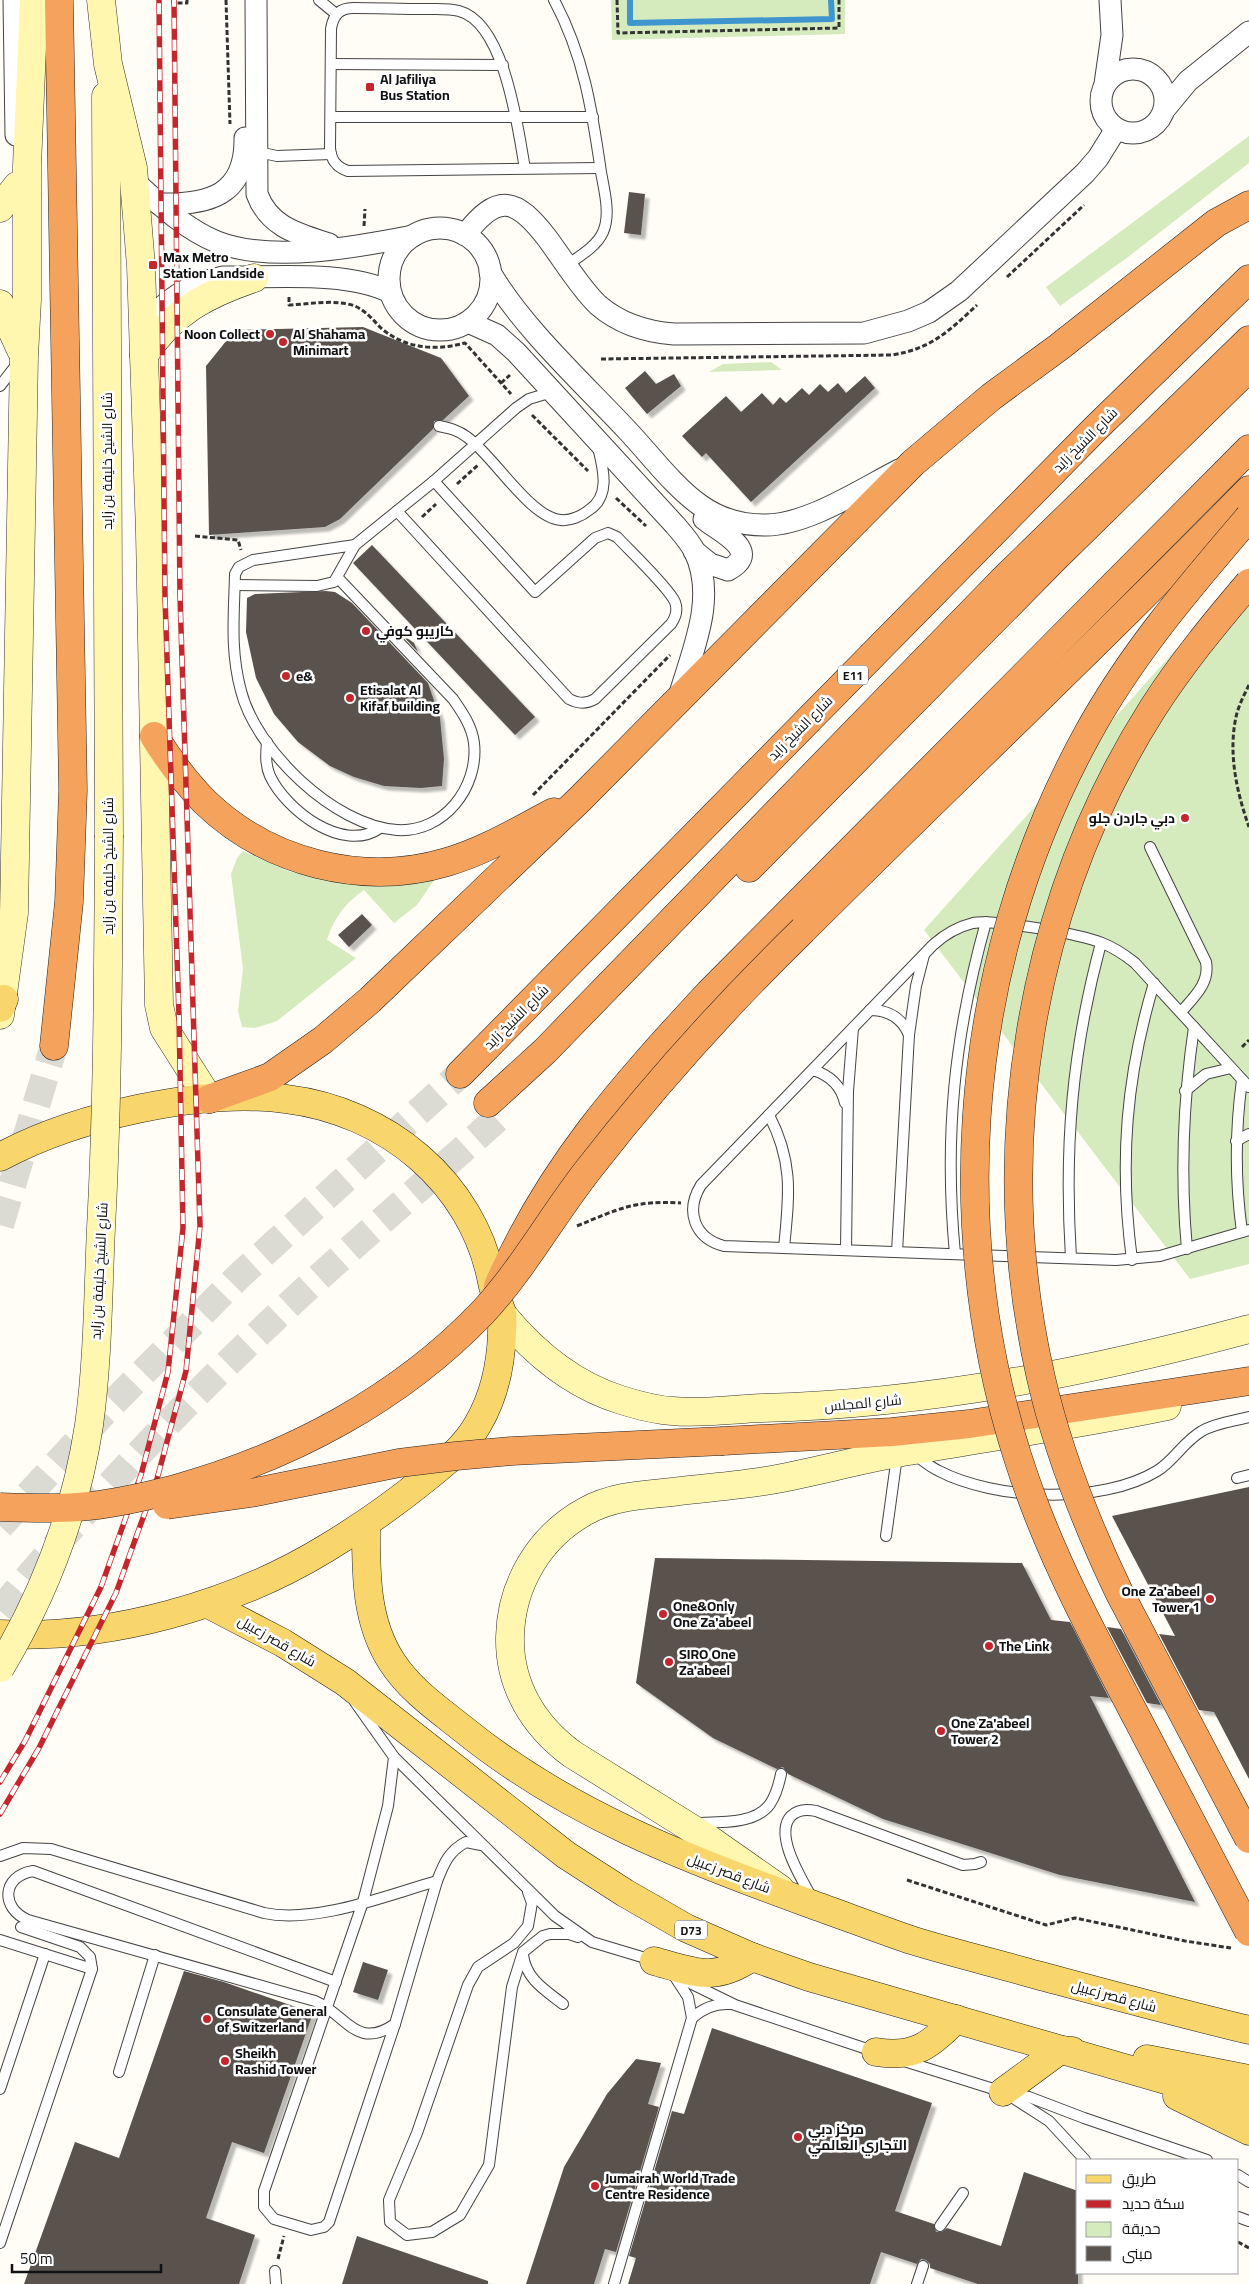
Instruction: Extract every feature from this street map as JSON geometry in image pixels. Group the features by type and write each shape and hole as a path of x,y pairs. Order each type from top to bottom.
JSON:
{"highway":[{"path":"54,1046 68,902 74,790 59,0"},
{"path":"209,1099 270,1077 338,1028 370,1000 580,799 913,463 971,413 1059,347 1216,223 1249,205"},
{"name":"شارع الشيخ زايد","path":"460,1074 1095,429 1249,279"},
{"path":"1249,340 1002,581 545,1051 494,1110 602,1017 1055,558 1249,368"},
{"path":"498,1304 525,1228 558,1173 598,1118 630,1080 709,994 1249,449"},
{"path":"81,1507 167,1491 232,1471 268,1457 303,1441 354,1413 434,1358 484,1310 507,1284 586,1172 670,1069 751,981 986,748 1085,655 1249,490"},
{"path":"1244,1940 1075,1599 1034,1505 1004,1407 992,1357 978,1266 973,1184 978,1089 996,982 1009,930 1042,830 1087,735 1113,690 1142,646 1174,604 1249,517"},
{"path":"1249,583 1201,641 1152,710 1124,758 1088,836 1055,926 1032,1022 1024,1070 1018,1171 1021,1248 1032,1334 1041,1379 1066,1466 1096,1542 1119,1592 1249,1839"},
{"path":"154,736 169,760 192,788 223,818 262,843 284,853 330,868 380,872 406,870 448,862 488,846 580,799"},
{"path":"0,1507 39,1509 81,1507 124,1508 209,1500 363,1469 456,1456 512,1451 854,1434 969,1424 1249,1381"}],"main road":[{"path":"1,1007 7,907 27,300 26,166 34,0"},
{"name":"شارع الشيخ خليفة بن زايد","path":"0,1668 28,1617 49,1573 71,1509 89,1423 94,1368 103,1189 109,834 105,46 101,0"},
{"name":"شارع الشيخ خليفة بن زايد","path":"105,46 134,181 141,266 154,736 159,1005 164,1028 209,1099"},
{"path":"0,208 17,186"},
{"path":"17,186 15,256 21,286 27,300"},
{"path":"144,355 160,333 181,313 219,291 254,278"},
{"path":"0,304 24,356"},
{"path":"0,1157 60,1132 96,1120 132,1111 209,1099 260,1096 306,1102 357,1117 388,1134 417,1154 443,1179 464,1207 480,1238 489,1266 498,1304 501,1354 497,1379 490,1400 476,1427 451,1458 366,1525 271,1579 208,1604 170,1614 104,1627 55,1633 2,1636"},
{"name":"شارع المجلس","path":"498,1304 522,1339 541,1356 590,1389 622,1400 672,1411 828,1406 927,1397 1022,1382 1122,1361 1249,1329"},
{"path":"789,1896 737,1858 572,1754 557,1743 532,1714 516,1681 512,1663 510,1635 513,1608 518,1590 534,1558 545,1543 572,1519 606,1502 624,1497 737,1485 780,1478 903,1452 1074,1424 1249,1389"},
{"name":"شارع قصر زعبيل","path":"366,1525 366,1578 376,1629 391,1661 414,1689 493,1754 605,1821 675,1852 789,1896 924,1943 1181,2014 1246,2028"},
{"name":"شارع قصر زعبيل","path":"208,1604 284,1643 345,1682 566,1855 610,1884 686,1928 752,1957 809,1977 1249,2104"},
{"path":"420,1742 442,1712"},
{"path":"662,1966 714,1973 736,1968 752,1957"},
{"path":"876,2052 908,2053 923,2048 936,2040 956,2019"},
{"path":"1003,2092 1060,2050 1140,2058 1249,2079"},
{"path":"1140,2073 1189,2103 1249,2131"}],"street":[{"path":"14,0 17,186"},
{"path":"159,204 185,204 209,200 233,183 243,164 245,154 243,0"},
{"path":"256,0 257,194 266,212 285,229 341,248"},
{"path":"1110,0 1112,35 1105,84 1100,98 1102,112 1110,125 1130,134 1145,131 1157,123 1164,110 1180,90 1198,72 1249,32"},
{"path":"1112,35 1119,54 1131,69"},
{"path":"1105,84 1116,73 1131,69 1144,71 1155,78 1163,89 1164,110"},
{"path":"1155,78 1177,77 1198,72"},
{"path":"465,235 483,214 500,206 518,208 533,220 596,303 606,312 630,326 652,332 674,334 864,332 908,321 928,312 959,290 1085,173 1098,158 1116,129"},
{"path":"134,181 159,204 201,234 238,248 265,251 341,248 413,236 430,229 448,229 465,235 477,244 486,257 490,272 487,300 479,312 468,322 450,330 429,330 410,322 396,307 390,292 390,267 398,249 413,236"},
{"path":"490,272 499,287 527,322 686,493 700,505 732,520 765,525 798,520 913,463"},
{"path":"143,328 166,303 193,286 223,277 350,279 377,285 390,292"},
{"path":"468,322 483,327 507,343 675,524 694,551 700,566 704,599 702,616 679,697"},
{"path":"686,493 703,518 736,541 740,549 740,558 736,566 728,570 710,564 694,551"}],"lane":[{"path":"319,0 336,14"},
{"path":"554,0 576,46 584,74 606,208 603,233 587,250 567,264"},
{"path":"525,169 516,116 503,65 493,43 472,17 459,11 352,8 346,8 336,14 331,29 330,154 336,164 348,171 525,169 600,168"},
{"path":"331,64 503,65"},
{"path":"331,117 592,117"},
{"path":"258,152 285,156 330,154"},
{"path":"0,386 24,356"},
{"path":"235,585 323,586 334,582 338,578 355,545 434,481 521,404 540,394 552,392"},
{"path":"439,426 453,429 476,444 531,505 544,515 560,520 576,518 591,510 601,497 605,479 597,441"},
{"path":"396,511 569,699 576,702 582,703 595,699 675,618 677,611 672,597 617,537 608,533 595,538 535,592 434,481"},
{"path":"338,578 453,699 467,721 474,741 474,761 469,782 448,812 432,824 415,829 380,828 352,817 330,804 306,785 280,759 258,728 241,693 233,658 232,631 235,574 239,567 245,562 355,545"},
{"path":"268,742 266,753 270,774 295,809 316,824 349,836 366,836 380,828"},
{"path":"1150,847 1206,962 1208,970 1204,983 1181,1012"},
{"path":"955,1254 950,1170 953,1086 966,1003 986,922"},
{"path":"986,922 1088,938 1125,955 1154,983 1246,1083 1236,1141 1237,1186 1245,1231 1160,1256 1132,1260 724,1246 715,1244 707,1239 695,1224 693,1204 701,1185 925,954 942,937 952,931 974,923 986,922"},
{"path":"1071,1258 1067,1167 1072,1095 1080,1031 1101,943"},
{"path":"896,1252 909,1035 916,986 925,954"},
{"path":"1132,1260 1125,1190 1126,1120 1136,1051 1154,983"},
{"path":"870,1010 878,1010 894,1016 906,1027 909,1035"},
{"path":"1187,1249 1182,1170 1185,1091 1194,1027"},
{"path":"846,1250 849,1070 853,1028"},
{"path":"1185,1091 1206,1074 1232,1068"},
{"path":"813,1070 829,1077 835,1083 844,1098 848,1112"},
{"path":"769,1115 784,1147 788,1165 789,1183 784,1248"},
{"path":"1236,1141 1249,1134"},
{"path":"886,1536 903,1452 938,1471 985,1488 1034,1494 1084,1492 1145,1478 1168,1464 1201,1431 1249,1417"},
{"path":"1237,1478 1249,1475"},
{"name":"شارع قصر زعبيل","path":"345,1682 360,1710 394,1757 555,1916 592,1942 640,1955 706,1992 735,2005 1003,2092"},
{"path":"394,1757 388,1806 363,1902 263,2196 264,2207 270,2216 311,2230 324,2227 329,2222 395,2024 437,1881 446,1860 456,1847 466,1842 483,1846"},
{"path":"682,1823 717,1822 750,1818 765,1810 774,1797 781,1774"},
{"path":"815,1905 791,1856 784,1833 788,1818 801,1810 816,1811 963,1865 981,1862"},
{"path":"0,1856 23,1848 51,1849 276,1915 310,1914 363,1902 437,1881"},
{"path":"336,1982 33,1871 19,1876 9,1888 8,1898 11,1908 18,1916 316,2000 350,2028 359,2032 378,2032 395,2024"},
{"path":"522,1882 532,1903 528,1926 514,1943 486,1961 472,1975 416,2133 389,2200 390,2222 406,2234 432,2232 460,2215 488,2165 512,1987 523,1952 543,1936 557,1933 569,1934 592,1942"},
{"path":"0,2243 92,1969 90,1957 80,1947 21,1928"},
{"path":"0,1940 92,1969"},
{"path":"523,1952 528,1972 534,1981 563,2004"},
{"path":"0,2088 45,1954"},
{"path":"119,2072 155,1955"},
{"path":"614,2284 692,2018 685,1992 662,1966"},
{"path":"692,2018 699,2012 716,2004 735,2005"},
{"path":"1003,2092 1049,2121 1084,2159"},
{"path":"1003,2092 1029,2097 1203,2159"},
{"path":"940,2226 963,2193"},
{"path":"917,2284 923,2266"},
{"path":"275,2271 276,2284"}],"path":[{"path":"174,0 173,3 187,4 187,0"},
{"path":"226,0 230,127"},
{"path":"617,0 618,34 839,28 839,0"},
{"path":"287,278 289,305 348,304 365,312 383,329 407,343 435,348 465,343 513,396"},
{"path":"501,383 514,371"},
{"path":"528,412 650,530"},
{"path":"195,536 238,540 245,562"},
{"path":"527,801 674,651"},
{"path":"1249,685 1236,718 1234,753 1236,788 1249,827"},
{"path":"1242,1047 1249,1040"},
{"path":"572,1228 635,1203 655,1201 693,1204"},
{"path":"907,1880 1046,1925 1075,1918 1185,1940 1244,1940"},
{"path":"275,2271 287,2223"}],"green space":[{"path":"611,0 845,0 845,34 612,40"},
{"path":"1249,136 1249,163 1128,257 1060,306 1046,287"},
{"path":"771,362 782,370 709,372 723,364"},
{"path":"1249,568 1249,1264 1190,1279 924,930"},
{"path":"243,851 288,871 337,882 437,876 417,905 394,923 364,890 357,895 341,912 327,940 356,958 277,1021 255,1028 242,1027 238,1011 243,969 231,874 237,858"}],"building":[{"path":"629,192 645,194 641,235 624,233"},
{"path":"363,327 441,358 469,396 443,420 434,421 433,429 340,519 325,527 209,535 206,366 235,330"},
{"path":"645,371 656,384 674,374 681,386 647,414 625,388"},
{"path":"865,376 875,388 751,502 706,453 702,457 682,436 726,396 741,412 762,393 773,405 780,397 786,403 802,388 809,395 820,384 828,392 838,383 846,393"},
{"path":"372,545 535,717 515,735 353,563"},
{"name":"Etisalat Al Kifaf building","path":"335,592 352,603 428,683 440,718 444,759 442,786 421,788 384,786 354,777 330,766 298,742 274,714 256,678 246,632 247,598 255,594"},
{"path":"400,633 414,643 418,652"},
{"path":"362,914 372,925 349,947 338,935"},
{"path":"1249,1487 1249,1779 1214,1712 1199,1710 1159,1634 1175,1636 1112,1516"},
{"path":"655,1558 1022,1563 1051,1620 1070,1622 1109,1698 1090,1696 1195,1902 1060,1875 883,1819 788,1774 783,1767 777,1769 713,1738 636,1683"},
{"path":"1107,1627 1121,1629 1161,1705 1147,1703"},
{"path":"363,1962 388,1970 378,2000 353,1992"},
{"path":"184,1971 224,1982 313,2013 264,2153 232,2142 206,2218 255,2235 239,2284 24,2284 75,2142 119,2158"},
{"name":"مركز دبي التجاري العالمي","path":"712,2028 932,2103 895,2211 934,2224 936,2232 942,2232 947,2228 1001,2246 1024,2172 1076,2190 1076,2274 1078,2274 1078,2284 978,2284 930,2268 930,2264 926,2260 921,2259 917,2264 881,2252 870,2284 628,2284 636,2258 629,2256 672,2111 684,2114"},
{"name":"Jumairah World Trade Centre Residence","path":"636,2059 661,2063 648,2104 659,2107 616,2252 605,2249 594,2284 526,2284 564,2167 607,2094"},
{"path":"357,2236 488,2281 488,2284 342,2284"}],"waterway":[{"path":"630,0 630,23 832,19 831,0"}],"tunnel":[{"path":"0,1225 54,1046"},
{"path":"0,1526 108,1408 238,1277 460,1074"},
{"path":"0,1611 99,1497 203,1388 303,1292 500,1116"}],"railway":[{"path":"0,1782 25,1741 101,1587 141,1475 168,1372 183,1228 179,1016 165,597 159,0"},
{"path":"0,1814 39,1748 116,1593 157,1479 186,1371 200,1226 180,596 174,0"}],"place":[{"name":"Al Jafiliya Bus Station","path":"370,87"},
{"name":"Max Metro Station Landside","path":"153,265"},
{"name":"Noon Collect","path":"270,334"},
{"name":"Al Shahama Minimart","path":"283,342"},
{"name":"كاريبو كوفي","path":"366,631"},
{"name":"e&","path":"286,676"},
{"name":"Etisalat Al Kifaf building","path":"350,698"},
{"name":"دبي جاردن جلو","path":"1185,818"},
{"name":"One Za'abeel Tower 1","path":"1210,1599"},
{"name":"One&Only One Za'abeel","path":"663,1614"},
{"name":"The Link","path":"989,1646"},
{"name":"SIRO One Za'abeel","path":"669,1662"},
{"name":"One Za'abeel Tower 2","path":"941,1731"},
{"name":"Consulate General of Switzerland","path":"207,2019"},
{"name":"Sheikh Rashid Tower","path":"225,2061"},
{"name":"مركز دبي التجاري العالمي","path":"798,2137"},
{"name":"Jumairah World Trade Centre Residence","path":"595,2186"}]}
